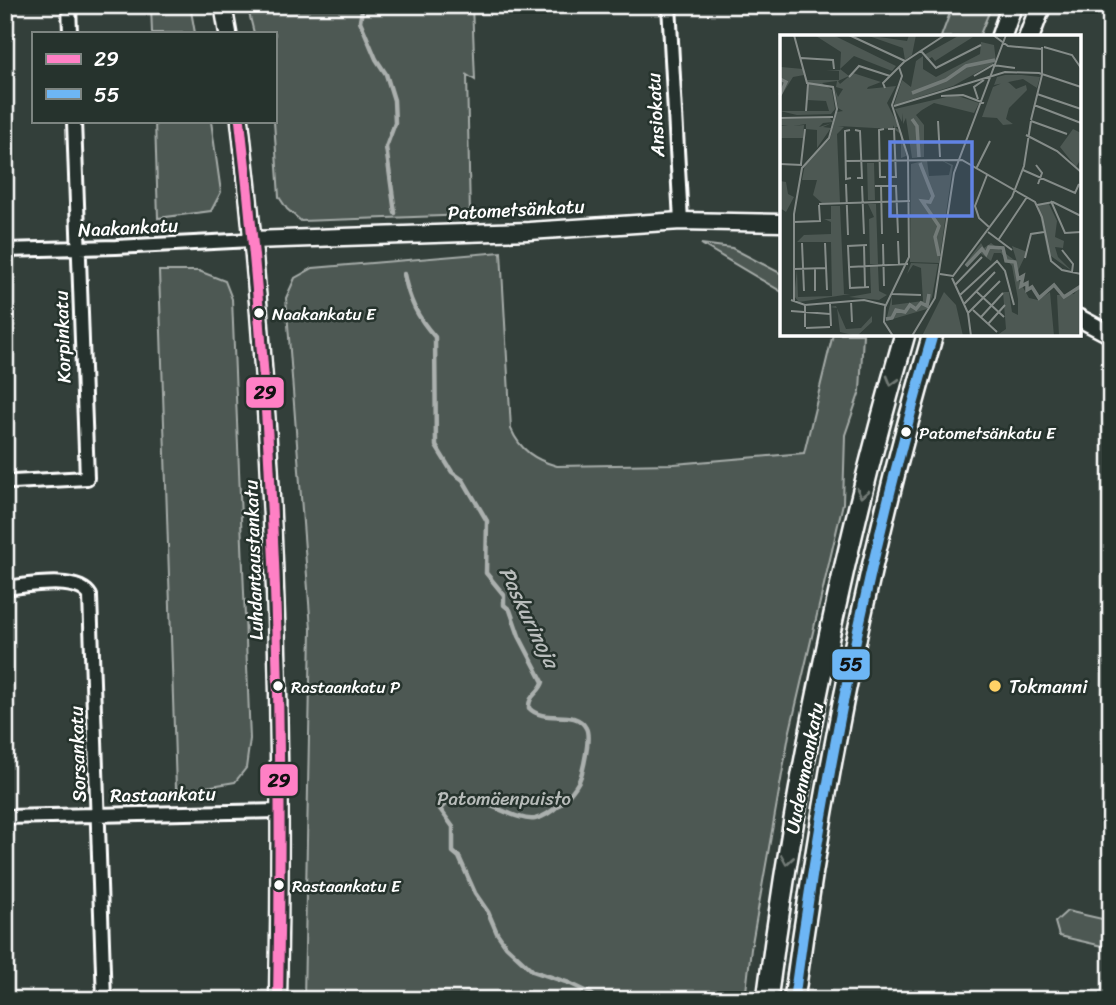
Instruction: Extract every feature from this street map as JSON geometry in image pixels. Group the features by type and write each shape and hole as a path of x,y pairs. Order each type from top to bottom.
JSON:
{"main road":[{"path":"1002,35 1012,5"},
{"path":"1031,35 1041,5"},
{"name":"Uudenmaankatu","path":"767,1000 792,829 828,640 861,498 904,336"},
{"name":"Uudenmaankatu","path":"794,1000 821,819 862,609 932,336"}],"street":[{"path":"69,5 70,32"},
{"path":"223,5 228,32"},
{"name":"Ansiokatu","path":"669,5 681,221"},
{"name":"Korpinkatu","path":"13,482 87,478 74,122"},
{"name":"Luhdantaustankatu","path":"240,122 270,439 279,811 278,1000"},
{"name":"Patometsänkatu","path":"253,240 529,232 681,221 780,223"},
{"name":"Naakankatu","path":"5,250 253,240"},
{"path":"1081,319 1111,335"},
{"name":"Sorsankatu","path":"5,588 60,583 78,586 90,596 104,1000"},
{"name":"Rastaankatu","path":"5,817 279,811"}],"green space":[{"path":"151,5 190,5 195,32 152,32"},
{"path":"247,5 472,5 475,80 467,75 470,215 301,221 287,209 279,197 274,122 276,32 254,32"},
{"path":"953,5 992,5 980,35 942,35"},
{"path":"155,122 211,122 221,192 211,211 158,218"},
{"path":"701,244 732,248 780,273 780,291"},
{"name":"Patomäenpuisto","path":"501,252 511,429 529,453 557,466 674,464 804,453 833,336 863,336 860,391 845,435 843,503 789,735 751,949 745,1000 304,1000 311,629 286,298 295,278 313,268"},
{"path":"159,271 199,271 225,281 232,299 250,739 246,768 235,782 194,789 176,789"},
{"path":"1067,911 1111,921 1111,948 1059,936 1055,922"}],"waterway":[{"name":"Paskurinoja","path":"363,5 360,21 376,59 386,74 394,100 395,123 386,147 395,213"},
{"name":"Paskurinoja","path":"404,274 415,308 435,337 436,446 452,472 463,480 487,521 486,573 504,595 504,605 510,610 519,636 543,682 530,700 529,708 543,715 575,718 586,728 588,739 579,781 548,814 535,819 525,818 461,798 450,801 440,809 453,827 453,852 459,857 475,893 506,946 533,971 569,983 598,1000"}],"transit line":[{"name":"29","path":"240,122 261,340 274,559 278,669 278,1000"},
{"name":"55","path":"794,1000 819,832 851,664 888,498 932,336"}],"place":[{"name":"Naakankatu E","path":"259,313"},
{"name":"Patometsänkatu E","path":"906,432"},
{"name":"Rastaankatu P","path":"278,686"},
{"name":"Tokmanni","path":"995,686"},
{"name":"Rastaankatu E","path":"279,885"}]}
